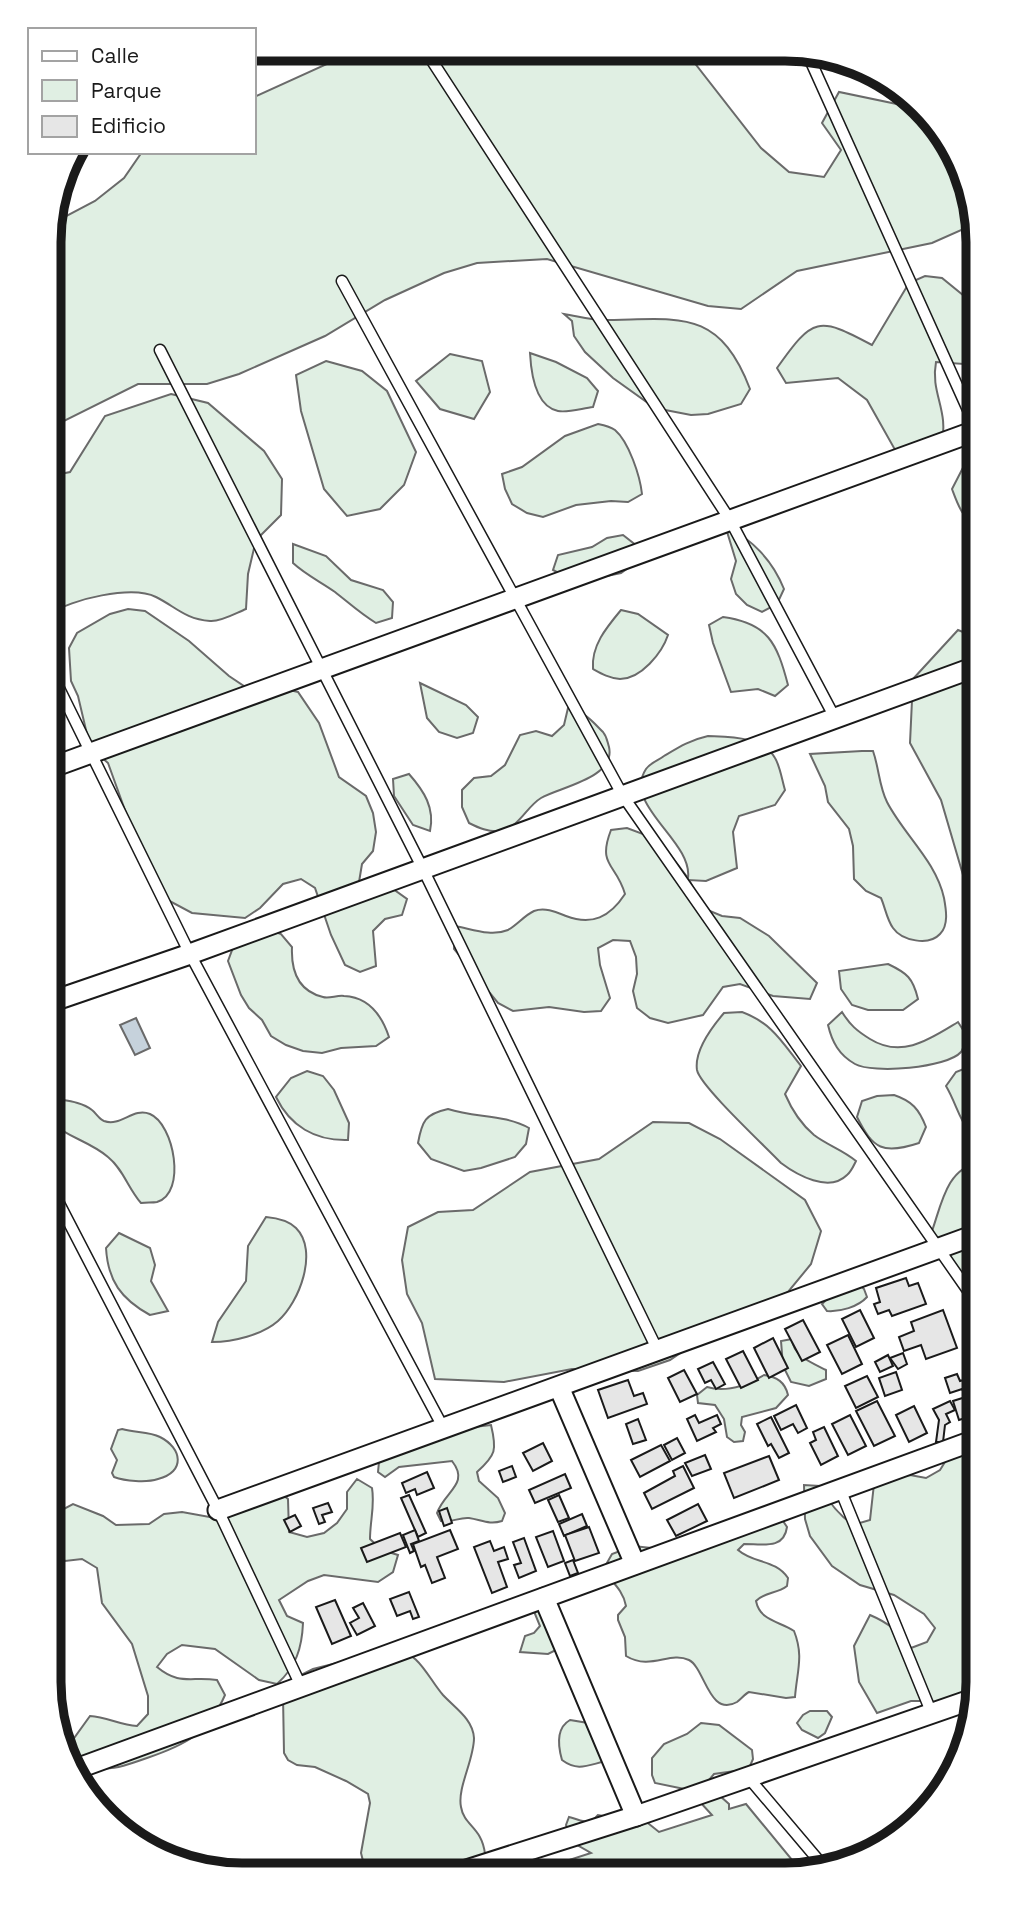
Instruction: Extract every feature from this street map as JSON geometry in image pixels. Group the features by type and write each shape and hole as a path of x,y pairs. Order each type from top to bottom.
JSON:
{"street":[{"path":"61,764 966,435"},
{"path":"61,998 190,954 966,670"},
{"path":"218,1510 965,1239"},
{"path":"559,1387 635,1564"},
{"path":"83,1767 965,1444"},
{"path":"544,1598 636,1816"},
{"path":"489,1863 636,1816 932,1714 963,1707"}],"lane":[{"path":"432,61 730,520 835,718"},
{"path":"812,64 966,404"},
{"path":"342,281 623,796 965,1286"},
{"path":"160,350 422,869 658,1351"},
{"path":"61,693 190,954 444,1429"},
{"path":"61,1207 218,1510 301,1686"},
{"path":"840,1489 932,1714"},
{"path":"748,1777 818,1859"}],"green space":[{"path":"334,61 693,61 761,148 789,172 824,177 841,150 822,123 839,92 903,105 921,123 947,162 960,195 965,228 932,243 797,271 741,309 708,306 547,259 477,263 444,273 385,300 325,336 239,374 207,384 138,384 61,422 63,218 95,201 124,178 141,154 256,154 256,96"},
{"path":"925,276 942,278 966,298 966,364 936,362 936,384 943,422 941,446 908,462 894,448 867,400 838,378 786,383 777,368 799,339 818,326 839,329 872,345 909,283"},
{"path":"564,314 597,320 651,319 691,323 708,330 724,343 750,389 741,404 708,414 691,415 655,408 613,378 585,352 574,336 572,321"},
{"path":"530,353 556,362 587,378 598,391 593,407 566,411 550,408 536,387"},
{"path":"450,354 482,361 490,392 474,419 440,409 416,381"},
{"path":"326,361 362,371 387,391 416,452 404,485 380,509 347,516 324,489 301,411 296,375"},
{"path":"171,394 208,403 264,451 282,479 281,515 256,540 248,574 246,609 219,620 201,620 156,597 132,592 102,595 61,608 61,474 70,472 105,416"},
{"path":"598,424 615,430 620,435 636,469 642,494 628,502 576,505 543,517 527,513 512,504 502,474 522,467 565,436"},
{"path":"966,462 966,517 959,506 952,489"},
{"path":"725,525 752,544 774,568 784,589 777,604 762,612 747,605 736,594 731,579 736,561"},
{"path":"623,535 637,546 635,563 621,573 602,577 568,578 553,570 558,555 592,547 607,538"},
{"path":"293,544 326,556 351,580 383,590 393,602 392,618 376,623 303,571 293,563"},
{"path":"128,609 145,611 189,641 244,686 298,692 319,723 339,777 366,796 373,813 376,832 373,851 362,864 359,882 393,889 407,899 402,915 385,919 373,931 376,966 360,972 345,965 331,935 315,888 301,879 283,884 260,908 245,918 192,913 162,897 139,849 108,763 90,747 78,696 71,681 69,648 77,633 110,614"},
{"path":"621,610 638,614 668,635 650,664 636,675 620,679 593,669 593,661 601,638"},
{"path":"723,617 751,624 768,638 774,647 788,685 775,696 758,689 731,692 709,625"},
{"path":"958,630 966,633 966,884 941,800 910,743 913,679"},
{"path":"420,683 466,705 478,717 473,733 457,738 439,732 427,718"},
{"path":"568,708 587,717 604,734 609,747 609,758 604,766 585,780 541,798 507,829 492,831 469,823 462,807 462,790 474,778 491,776 505,765 520,735 536,731 552,736 564,725"},
{"path":"708,736 744,739 762,745 777,761 785,790 775,805 739,816 733,832 737,868 706,881 689,880 705,909 722,916 740,918 769,936 817,983 810,999 773,996 740,984 723,987 703,1015 668,1023 650,1018 637,1008 633,991 637,974 636,957 630,941 613,940 598,948 610,998 601,1011 584,1012 549,1007 513,1011 498,1003 454,949 455,926 495,933 508,930 538,910 584,920 607,914 625,894 607,858 607,842 611,830 627,828 659,840 688,878 687,864 680,850 650,810 643,796 641,783 646,769 652,763 685,744"},
{"path":"873,751 887,802 927,860 940,885 945,902 946,922 940,934 929,940 909,939 897,932 889,921 881,898 866,891 854,879 853,846 849,829 828,802 825,786 810,754"},
{"path":"409,774 430,807 430,831 413,825 394,796 393,779"},
{"path":"264,928 281,934 292,947 295,971 307,990 325,997 344,996 361,1000 378,1015 389,1037 376,1046 341,1048 322,1053 303,1051 271,1036 262,1020 249,1008 241,995 228,961 234,945"},
{"path":"888,964 908,977 918,999 903,1010 868,1010 852,1005 841,989 839,971"},
{"path":"742,1012 769,1028 801,1066 785,1094 809,1131 856,1161 850,1172 840,1180 813,1180 781,1163 701,1078 697,1070 698,1055 709,1032 724,1013"},
{"path":"842,1012 865,1036 882,1045 905,1047 937,1035 958,1022 965,1034 965,1041 961,1052 941,1062 909,1068 877,1069 855,1064 845,1056 837,1048 828,1025"},
{"path":"965,1068 965,1126 946,1086 956,1072"},
{"path":"307,1071 323,1076 334,1090 349,1123 348,1140 325,1138 305,1130 296,1124 276,1097 291,1078"},
{"path":"894,1095 906,1100 921,1115 926,1127 919,1143 907,1147 880,1147 868,1136 857,1117 862,1101 877,1096"},
{"path":"61,1100 84,1105 104,1121 110,1122 138,1113 150,1114 158,1120 171,1144 174,1158 172,1186 166,1196 157,1202 141,1203 118,1167 108,1157 61,1130"},
{"path":"448,1109 500,1118 529,1128 526,1144 515,1157 464,1171 431,1159 418,1143 421,1129 429,1116"},
{"path":"653,1122 689,1123 720,1139 805,1200 821,1231 811,1264 788,1292 727,1321 670,1360 638,1371 572,1369 504,1382 435,1379 422,1323 407,1294 402,1260 408,1227 438,1212 473,1210 530,1172 599,1159"},
{"path":"965,1168 965,1280 945,1256 932,1231 947,1189 959,1172"},
{"path":"266,1217 289,1223 303,1238 306,1263 299,1290 286,1313 271,1326 247,1337 212,1342 218,1322 246,1281 248,1246"},
{"path":"119,1233 150,1248 155,1265 151,1281 168,1311 150,1315 131,1302 118,1288 107,1260 106,1248"},
{"path":"859,1284 867,1297 859,1304 827,1311 822,1304 836,1290"},
{"path":"792,1339 800,1354 826,1370 826,1379 809,1386 791,1382 783,1366 781,1341"},
{"path":"764,1375 780,1381 788,1395 776,1408 742,1417 741,1425 745,1432 743,1441 734,1442 727,1437 724,1419 715,1405 698,1403 697,1395 707,1387 737,1387"},
{"path":"491,1425 493,1451 477,1472 479,1481 498,1498 505,1513 502,1521 465,1518 441,1521 437,1513 457,1482 457,1469 452,1461 399,1467 385,1477 378,1472 379,1462 388,1448"},
{"path":"118,1430 160,1437 173,1447 178,1460 177,1466 167,1476 148,1481 114,1477 112,1473 117,1460 111,1449"},
{"path":"958,1441 965,1442 965,1695 947,1704 911,1701 877,1713 859,1682 854,1646 870,1615 893,1628 911,1648 927,1642 935,1628 924,1614 894,1595 860,1585 832,1566 810,1536 805,1519 804,1485 820,1486 834,1508 853,1525 870,1520 874,1484 892,1477 910,1475 926,1478 940,1470"},
{"path":"357,1479 372,1488 370,1539 382,1550 398,1555 393,1572 378,1582 324,1575 308,1581 279,1600 287,1616 303,1623 297,1656 289,1671 277,1684 259,1680 215,1649 182,1645 167,1654 157,1667 179,1678 217,1680 225,1695 203,1729 173,1748 114,1768 95,1767 78,1758 72,1742 90,1716 137,1726 148,1714 148,1696 132,1644 102,1603 97,1568 82,1559 65,1561 61,1554 61,1510 73,1504 103,1516 116,1525 149,1524 164,1514 182,1512 215,1518 274,1488 288,1499 289,1532 307,1537 324,1533 337,1523 347,1509 347,1492"},
{"path":"775,1518 783,1521 787,1527 782,1539 765,1545 744,1544 738,1550 751,1558 771,1564 788,1578 787,1586 756,1601 766,1617 794,1631 799,1656 795,1697 749,1692 737,1702 728,1705 714,1698 695,1665 689,1660 674,1658 644,1662 626,1656 625,1637 618,1620 618,1615 626,1606 625,1600 603,1570 612,1554 633,1546 661,1549"},
{"path":"541,1605 556,1650 548,1654 520,1652 525,1636 534,1633 540,1626 533,1609"},
{"path":"393,1649 410,1655 422,1666 443,1695 467,1719 473,1731 473,1747 460,1799 463,1813 477,1832 485,1854 470,1863 363,1861 361,1853 370,1803 368,1794 315,1767 297,1765 288,1760 284,1753 283,1696 289,1681 313,1669"},
{"path":"810,1711 827,1711 832,1717 825,1733 818,1738 802,1730 797,1723"},
{"path":"570,1720 588,1723 606,1761 578,1767 562,1760 560,1732"},
{"path":"701,1723 719,1725 752,1750 753,1759 750,1766 742,1770 714,1774 709,1780 711,1788 729,1804 729,1809 746,1804 794,1862 560,1863 591,1853 572,1842 566,1825 569,1817 588,1822 598,1815 614,1818 628,1829 644,1820 659,1832 712,1815 689,1790 655,1783 652,1775 652,1758 664,1744 687,1734"}],"shaded area":[{"path":"136,1018 150,1048 135,1055 120,1025"}],"building":[{"path":"906,1278 909,1286 918,1283 926,1304 892,1316 889,1310 878,1314 874,1304 880,1302 876,1288"},
{"path":"860,1310 874,1338 856,1347 842,1319"},
{"path":"943,1310 957,1348 926,1359 921,1345 904,1351 899,1337 914,1331 911,1322"},
{"path":"803,1320 820,1352 802,1361 785,1329"},
{"path":"848,1335 862,1364 842,1374 827,1345"},
{"path":"773,1338 788,1368 769,1378 754,1348"},
{"path":"743,1351 758,1380 741,1388 726,1359"},
{"path":"903,1353 907,1364 898,1369 890,1358"},
{"path":"888,1355 893,1366 880,1372 875,1362"},
{"path":"713,1362 725,1384 716,1389 711,1380 705,1383 698,1369"},
{"path":"684,1370 697,1394 680,1402 668,1378"},
{"path":"896,1372 902,1390 885,1396 879,1378"},
{"path":"957,1374 960,1381 965,1380 965,1395 962,1389 950,1393 945,1378"},
{"path":"867,1376 878,1397 856,1408 845,1386"},
{"path":"628,1380 634,1396 643,1393 647,1404 608,1418 598,1390"},
{"path":"965,1397 965,1418 959,1420 953,1401"},
{"path":"877,1401 895,1436 874,1446 856,1411"},
{"path":"950,1401 955,1410 946,1414 950,1422 945,1425 943,1442 936,1442 939,1420 933,1409"},
{"path":"796,1405 807,1428 798,1433 793,1424 781,1430 774,1416"},
{"path":"914,1406 927,1433 909,1442 896,1415"},
{"path":"695,1415 699,1423 717,1415 721,1424 713,1428 716,1432 697,1441 687,1419"},
{"path":"850,1415 866,1446 848,1455 832,1424"},
{"path":"771,1417 789,1453 779,1458 771,1444 768,1446 757,1424"},
{"path":"638,1419 646,1440 633,1444 626,1424"},
{"path":"824,1427 838,1456 821,1465 810,1443 816,1440 813,1432"},
{"path":"677,1438 685,1453 672,1460 664,1445"},
{"path":"543,1443 552,1461 533,1471 523,1453"},
{"path":"661,1445 670,1461 640,1477 631,1460"},
{"path":"705,1455 711,1469 692,1476 685,1463"},
{"path":"769,1456 779,1480 734,1498 724,1473"},
{"path":"512,1466 516,1477 503,1482 499,1471"},
{"path":"683,1466 694,1488 652,1509 644,1493 675,1476 673,1471"},
{"path":"427,1472 434,1488 417,1495 415,1489 406,1493 402,1483"},
{"path":"565,1474 571,1488 535,1503 529,1490"},
{"path":"409,1495 426,1533 418,1537 401,1498"},
{"path":"559,1495 569,1518 558,1522 548,1500"},
{"path":"328,1503 332,1512 322,1515 325,1522 319,1524 313,1508"},
{"path":"698,1504 707,1521 676,1536 667,1520"},
{"path":"447,1508 452,1523 444,1526 439,1511"},
{"path":"582,1514 587,1526 564,1536 559,1524"},
{"path":"295,1515 301,1526 290,1532 284,1520"},
{"path":"589,1527 599,1553 575,1561 565,1535"},
{"path":"415,1530 419,1541 411,1544 414,1551 410,1553 403,1535"},
{"path":"450,1530 458,1549 437,1557 445,1578 432,1583 425,1565 421,1567 413,1544"},
{"path":"553,1531 564,1561 548,1567 536,1537"},
{"path":"400,1533 406,1547 367,1562 361,1548"},
{"path":"524,1538 536,1571 519,1578 514,1565 521,1563 513,1542"},
{"path":"490,1541 494,1551 504,1547 508,1559 498,1562 507,1587 492,1593 474,1547"},
{"path":"573,1560 578,1573 570,1576 565,1563"},
{"path":"409,1592 419,1617 413,1619 410,1611 397,1616 390,1599"},
{"path":"335,1600 351,1636 332,1644 316,1607"},
{"path":"363,1603 375,1626 357,1635 350,1623 359,1618 353,1608"}]}
